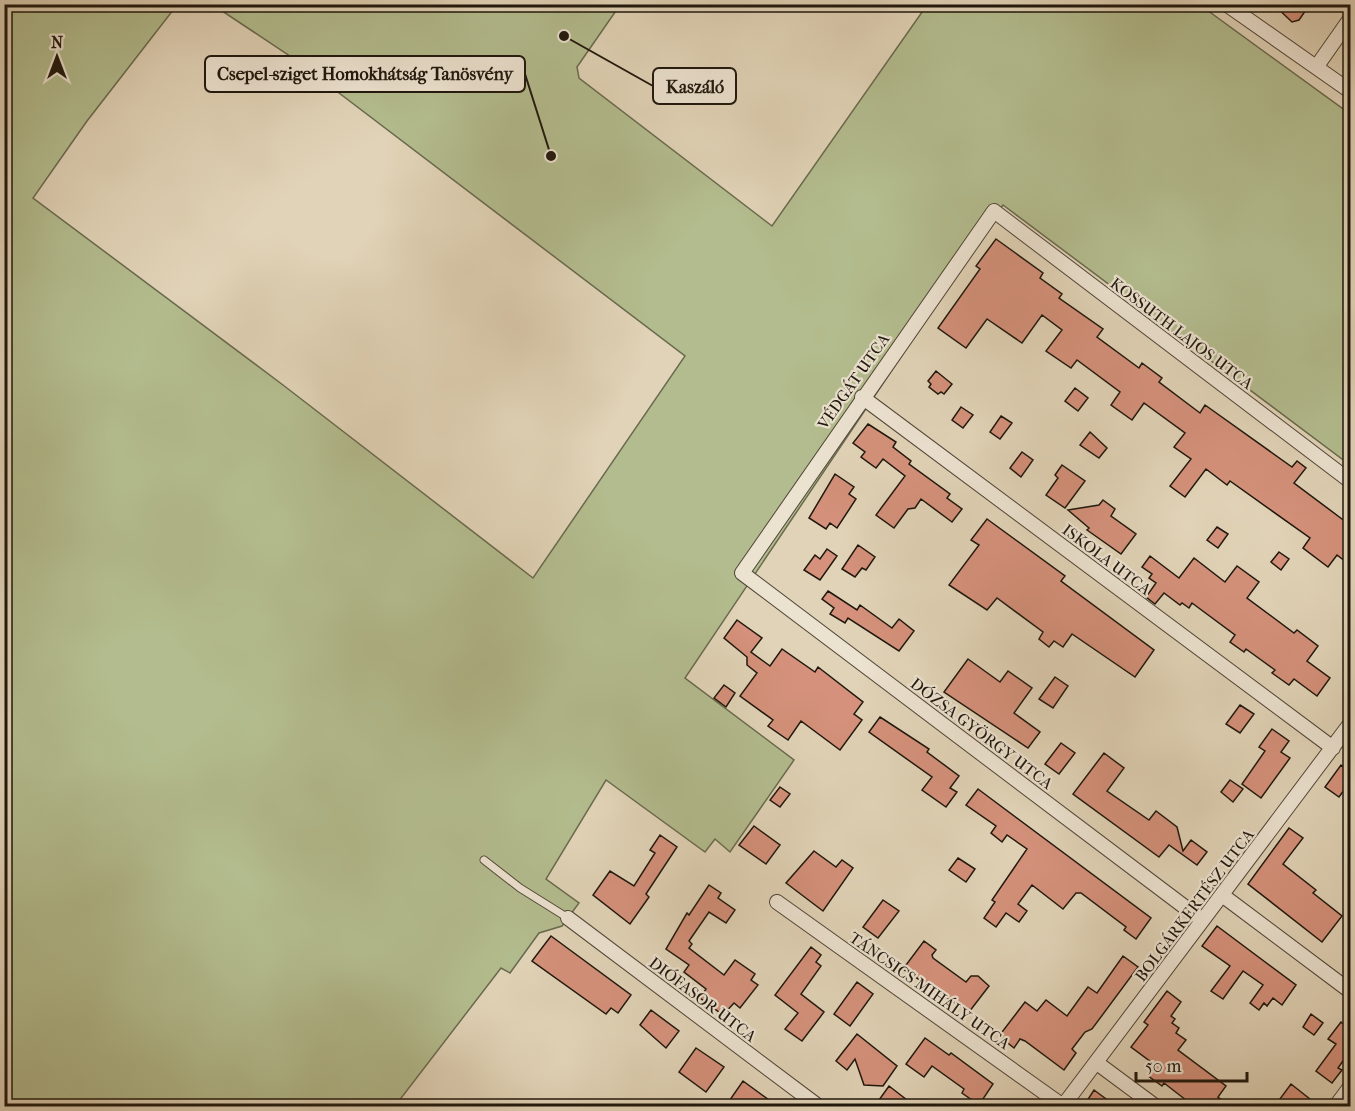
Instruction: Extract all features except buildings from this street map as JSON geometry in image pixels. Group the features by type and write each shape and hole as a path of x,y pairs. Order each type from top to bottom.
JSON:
{"street":[{"path":"1226,4 1350,91"},
{"path":"1317,66 1350,20"},
{"name":"VÉDGÁT UTCA","path":"742,573 862,397 994,211"},
{"name":"KOSSUTH LAJOS UTCA","path":"994,211 1350,481"},
{"name":"ISKOLA UTCA","path":"862,397 1333,748"},
{"name":"DÓZSA GYÖRGY UTCA","path":"742,573 1202,920"},
{"name":"BOLGÁRKERTÉSZ UTCA","path":"1063,1106 1349,729"},
{"path":"1222,895 1350,991"},
{"name":"TÁNCSICS MIHÁLY UTCA","path":"777,902 1063,1106"},
{"name":"DIÓFASOR UTCA","path":"568,918 818,1107"},
{"path":"1097,1063 1155,1107"},
{"path":"1336,1107 1350,1087"}],"lane":[{"path":"484,860 520,888 568,918"}],"green space":[{"path":"5,5 177,5 87,121 33,198 283,385 533,578 685,356 293,58 213,5 620,5 577,67 579,78 772,226 927,5 1200,5 1350,114 1350,465 1003,205 685,678 794,760 730,852 715,839 705,852 606,780 546,879 579,903 562,926 539,933 510,973 501,968 395,1106 5,1106"}],"place":[{"name":"Kaszáló","path":"564,36"},
{"name":"Csepel-sziget Homokhátság Tanösvény","path":"551,156"}]}
